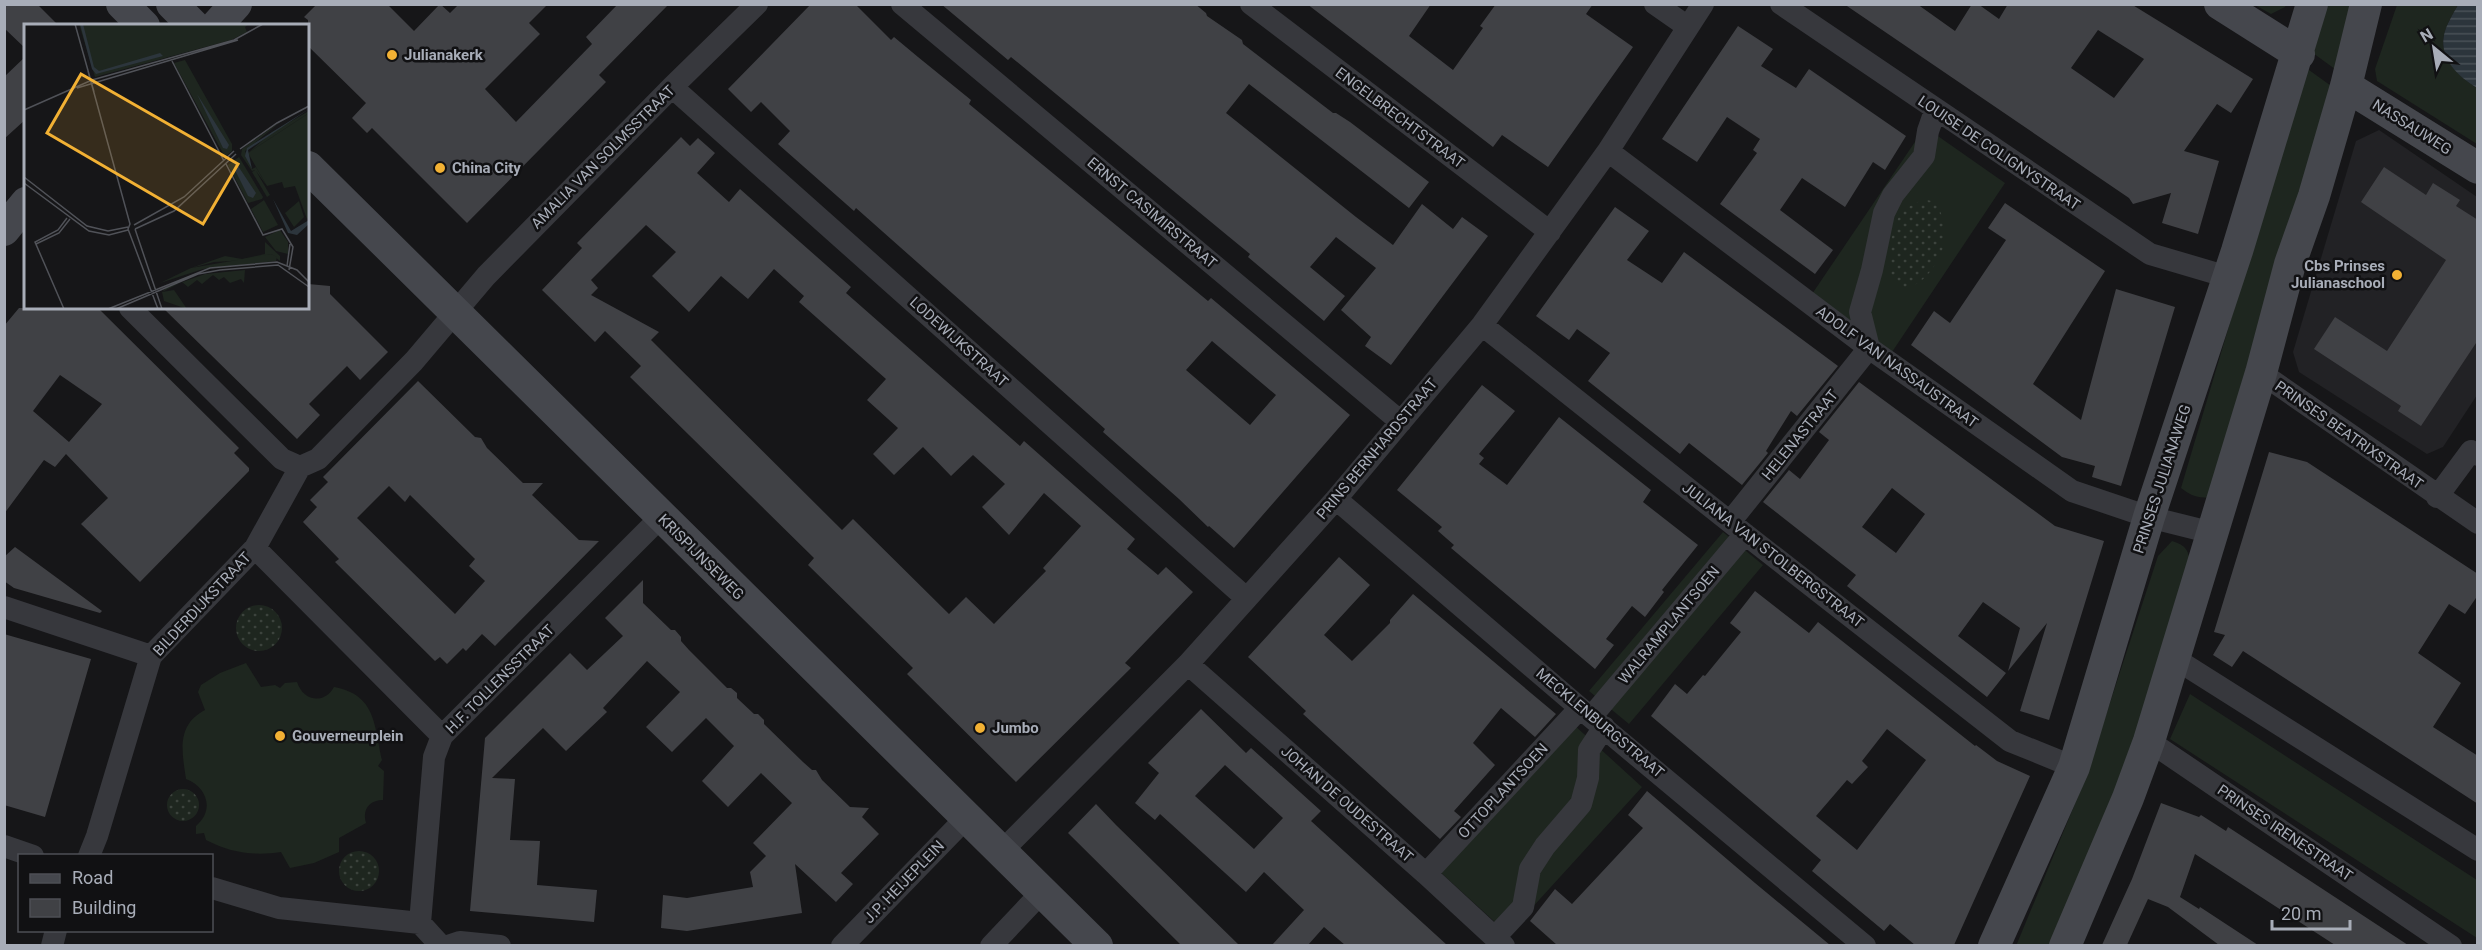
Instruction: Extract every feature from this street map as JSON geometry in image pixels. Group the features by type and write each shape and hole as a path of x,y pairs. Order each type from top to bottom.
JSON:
{"street":[{"path":"122,4 142,24"},
{"path":"152,24 167,4"},
{"path":"172,4 192,24"},
{"path":"218,24 236,4"},
{"name":"AMALIA VAN SOLMSSTRAAT","path":"455,314 486,276 757,4"},
{"name":"ERNST CASIMIRSTRAAT","path":"902,4 1401,422"},
{"name":"ENGELBRECHTSTRAAT","path":"1251,4 1550,232"},
{"path":"1655,4 1688,27"},
{"name":"PRINS BERNHARDSTRAAT","path":"1001,852 1188,664 1336,499 1482,325 1608,151 1703,4"},
{"name":"LOUISE DE COLIGNYSTRAAT","path":"1781,4 1935,111 2150,254 2228,277"},
{"path":"2220,4 2299,54"},
{"name":"PRINSES JULIANAWEG","path":"1994,945 2074,767 2150,517 2299,54 2312,4"},
{"path":"2065,945 2128,798 2149,741 2261,373 2290,264 2314,196 2346,86 2366,4"},
{"name":"NASSAUWEG","path":"2346,86 2478,168"},
{"name":"LODEWIJKSTRAAT","path":"672,87 1246,598"},
{"path":"1869,348 1860,312 1884,213 1893,195 1924,156 1928,131 1935,111"},
{"name":"ADOLF VAN NASSAUSTRAAT","path":"1608,151 1869,348 2072,491 2150,517 2212,533"},
{"name":"KRISPIJNSEWEG","path":"309,168 1097,945"},
{"path":"4,230 24,205"},
{"path":"131,309 282,459 300,466 318,459 414,362 455,314"},
{"name":"JULIANA VAN STOLBERGSTRAAT","path":"1482,325 2010,741 2074,767"},
{"name":"HELENASTRAAT","path":"1738,528 1869,348"},
{"name":"PRINSES BEATRIXSTRAAT","path":"2261,373 2478,524"},
{"name":"PRINSES BEATRIXSTRAAT","path":"2438,497 2471,451 2478,455"},
{"name":"BILDERDIJKSTRAAT","path":"89,854 97,836 151,656 255,548 300,466"},
{"name":"MECKLENBURGSTRAAT","path":"1336,499 1865,945"},
{"name":"H.F. TOLLENSSTRAAT","path":"420,924 434,757 442,736 661,517"},
{"name":"WALRAMPLANTSOEN","path":"1592,717 1738,528"},
{"path":"255,548 442,736"},
{"path":"4,607 151,656"},
{"path":"2174,658 2478,850"},
{"name":"JOHAN DE OUDESTRAAT","path":"1188,664 1499,941"},
{"path":"1499,941 1523,907 1530,869 1545,846 1581,804 1588,778 1592,717"},
{"name":"OTTOPLANTSOEN","path":"1426,874 1592,717"},
{"name":"PRINSES IRENESTRAAT","path":"2149,741 2451,945"},
{"name":"J.P. HEIJEPLEIN","path":"842,945 966,818"},
{"path":"4,846 30,854"},
{"path":"213,888 279,908 420,924 441,945"},
{"path":"991,945 1042,892"},
{"path":"448,945 460,942 500,945"}],"shaded area":[{"path":"2286,4 2285,7 2271,14 2255,5"},
{"path":"2320,5 2358,5 2339,72 2306,48"},
{"path":"2397,5 2458,5 2446,27 2443,44 2452,66 2477,88 2477,144 2377,81 2375,69"},
{"path":"2458,5 2477,5 2477,88 2457,73 2447,59 2443,44 2445,31"},
{"path":"2302,65 2334,88 2210,497 2198,497 2181,488 2250,255"},
{"path":"1925,127 2005,183 1890,355 1810,297"},
{"name":"Cbs Prinses Julianaschool","path":"2379,130 2477,197 2477,395 2443,447 2427,454 2299,372 2293,352 2356,141"},
{"path":"1923,200 1936,204 1940,212 1945,235 1942,251 1933,268 1920,282 1913,286 1897,285 1892,280 1889,262 1894,230 1900,215 1910,206"},
{"path":"1723,532 1763,565 1629,724 1589,691"},
{"path":"2172,541 2185,548 2190,561 2118,794 2055,945 2016,946 2084,782 2158,556"},
{"path":"259,605 268,606 275,612 281,619 281,637 275,644 268,650 259,651 250,650 243,644 237,637 236,628 237,619 243,612 250,606"},
{"path":"246,663 261,687 275,685 280,688 285,683 297,682 309,697 319,698 330,693 334,687 358,697 371,713 382,760 378,766 384,771 383,800 370,804 365,814 366,823 339,838 339,852 314,863 290,868 281,852 261,854 234,851 206,840 204,833 196,834 196,826 202,820 207,806 199,787 186,779 183,759 185,731 189,723 205,710 198,692 201,685 220,673"},
{"path":"2190,694 2477,880 2477,938 2170,739"},
{"path":"1573,724 1642,787 1508,934 1439,871"},
{"path":"183,789 194,794 199,805 194,816 183,821 172,816 167,805 172,794"},
{"path":"359,851 373,857 379,871 373,885 359,891 345,885 339,871 345,857"}],"building":[{"path":"4,4 37,4 57,24 24,24 24,47 4,28"},
{"path":"317,4 387,4 414,31 440,4 450,13 459,4 548,4 529,23 540,34 485,89 516,122 592,44 586,37 618,4 669,4 599,75 606,82 467,223 372,128 367,133 352,118 366,103 309,47 309,24 304,17"},
{"path":"811,4 855,4 891,40 894,37 971,100 969,104 1208,301 1211,298 1350,415 1234,548 1103,432 1105,429 856,208 854,211 778,144 790,131 761,102 751,112 728,89","holes":["1212,341 1276,395 1250,425 1186,370"]},
{"path":"941,4 1195,4 1207,16 1242,40 1243,44 1333,113 1350,122 1429,182 1409,208 1249,84 1226,113 1356,217 1393,245 1422,204 1453,229 1462,217 1488,236 1391,365 1365,346 1371,337 1341,310 1376,268 1336,237 1310,267 1345,296 1324,321 1248,257 1250,254 1011,57 1008,60"},
{"path":"1307,4 1431,4 1409,36 1453,70 1483,28 1480,26 1496,4 1593,4 1586,14 1633,47 1548,167 1502,135 1493,147"},
{"path":"1844,4 1917,4 1955,31 1972,4 1978,4 1999,19 2008,4 2131,4 2253,79 2231,113 2217,104 2184,151 2219,161 2198,234 2162,223 2171,193 2133,204 2129,198","holes":["2098,30 2144,59 2114,98 2071,68"]},
{"path":"1738,26 1773,49 1761,66 1796,88 1809,69 1906,136 1885,170 1873,162 1845,207 1802,178 1780,210 1833,250 1815,274 1720,204 1757,153 1753,150 1760,139 1727,117 1697,162 1662,139"},
{"path":"24,58 24,121 4,139 4,77"},
{"path":"681,137 690,146 698,138 715,153 697,173 729,202 740,189 851,287 846,293 1020,446 1024,441 1135,539 1127,549 1158,575 1166,567 1193,592 1125,663 1131,668 1016,782 907,674 913,668 808,565 814,558 630,377 641,366 605,331 595,342 542,290 582,248 577,243","holes":["646,225 676,252 652,276 689,312 721,276 748,299 774,269 804,296 799,302 886,379 867,400 898,428 873,454 894,475 923,447 951,476 973,455 1005,484 982,507 1009,535 1044,493 1081,526 1043,568 1046,571 994,624 966,597 949,614 853,519 842,530 651,340 659,332 591,295 598,288 591,280"]},
{"path":"2384,167 2426,195 2433,183 2460,200 2456,206 2478,220 2478,340 2421,426 2398,411 2401,406 2314,349 2335,317 2387,351 2446,260 2361,202"},
{"path":"2005,203 2105,271 2033,384 2081,420 2116,289 2175,307 2121,486 2092,477 2095,466 2062,457 1911,345 1934,311 1950,323 2006,240 1988,228"},
{"path":"1615,207 1649,231 1627,260 1662,283 1684,252 1838,366 1797,416 1791,411 1766,451 1768,453 1742,485 1689,443 1680,454 1588,381 1610,353 1577,329 1569,340 1536,316"},
{"path":"309,284 330,286 330,294 388,352 360,380 347,366 309,404 320,415 297,439 164,309 309,309"},
{"path":"19,308 99,309 239,448 234,453 249,468 249,471 140,582 81,524 108,498 66,454 55,467 44,460 4,514 4,326","holes":["60,375 102,404 69,442 33,411"]},
{"path":"418,381 475,437 481,438 487,448 523,483 543,483 532,495 579,540 599,541 495,646 482,634 466,651 463,648 447,664 440,657 435,661 335,562 339,559 303,522 317,507 310,500 328,482 323,477","holes":["389,486 405,502 410,495 475,559 469,566 485,581 455,614 357,518"]},
{"path":"1859,382 2055,526 2104,541 2049,720 2020,711 2047,623 2008,671 2020,628 1983,602 1958,636 2006,673 1987,697 1847,586 1856,575 1763,502 1789,470 1800,479 1829,440 1819,432","holes":["1892,488 1925,514 1896,553 1862,527"]},
{"path":"1482,385 1515,411 1479,454 1484,458 1479,464 1507,485 1559,417 1651,490 1643,502 1698,545 1662,590 1664,592 1645,617 1632,606 1606,639 1614,645 1595,669 1451,548 1454,545 1438,531 1442,527 1397,490"},
{"path":"2269,452 2307,462 2478,574 2478,595 2465,614 2449,604 2418,653 2461,683 2433,727 2478,756 2478,804 2243,651 2232,667 2213,655 2225,635 2214,632"},
{"path":"15,547 102,611 100,613 14,588 4,581 4,557"},
{"path":"1339,557 1370,585 1324,635 1352,661 1390,623 1390,620 1413,594 1556,714 1535,737 1501,708 1473,743 1495,765 1454,811 1461,817 1440,839 1303,714 1306,711 1248,657"},
{"path":"643,580 643,603 671,630 675,630 689,650 727,688 737,693 737,698 754,714 758,714 764,720 764,724 803,762 812,770 816,770 822,780 850,807 869,808 862,817 879,834 841,873 853,884 836,902 795,864 802,913 687,931 661,928 663,895 687,898 753,887 750,872 766,856 753,843 792,803 761,773 728,807 702,781 734,746 706,718 672,752 646,727 680,692 647,661 603,708 607,712 566,751 543,728 492,778 515,779 510,840 540,841 537,885 597,890 594,922 470,911 485,738 570,653 587,670 623,636 605,618"},
{"path":"1755,591 1809,633 1818,622 1975,746 1997,761 2030,776 1954,945 1915,945 1890,924 1884,931 1812,871 1821,860 1651,716 1675,684 1687,694 1703,675 1705,676 1741,632 1730,623","holes":["1887,729 1926,760 1857,850 1816,816 1847,780 1852,784 1868,767 1862,761"]},
{"path":"4,634 91,659 45,817 4,805"},
{"path":"1201,709 1246,753 1251,748 1321,811 1311,821 1447,945 1345,945 1324,927 1308,945 1272,945 1304,910 1264,872 1246,892 1160,814 1155,820 1135,803 1159,773 1148,763","holes":["1225,765 1283,818 1254,849 1195,796"]},
{"path":"1647,791 1830,945 1557,945 1530,921 1555,889 1572,904 1643,828 1628,815"},
{"path":"2161,803 2199,817 2201,815 2226,831 2228,827 2408,945 2335,945 2195,854 2180,897 2199,909 2200,907 2258,945 2219,945 2168,907 2148,899 2127,945 2102,945 2132,879"},
{"path":"1096,804 1239,945 1181,945 1068,833"}],"place":[{"name":"Julianakerk","path":"392,55"},
{"name":"China City","path":"440,168"},
{"name":"Cbs Prinses Julianaschool","path":"2397,275"},
{"name":"Jumbo","path":"980,728"},
{"name":"Gouverneurplein","path":"280,736"}]}
